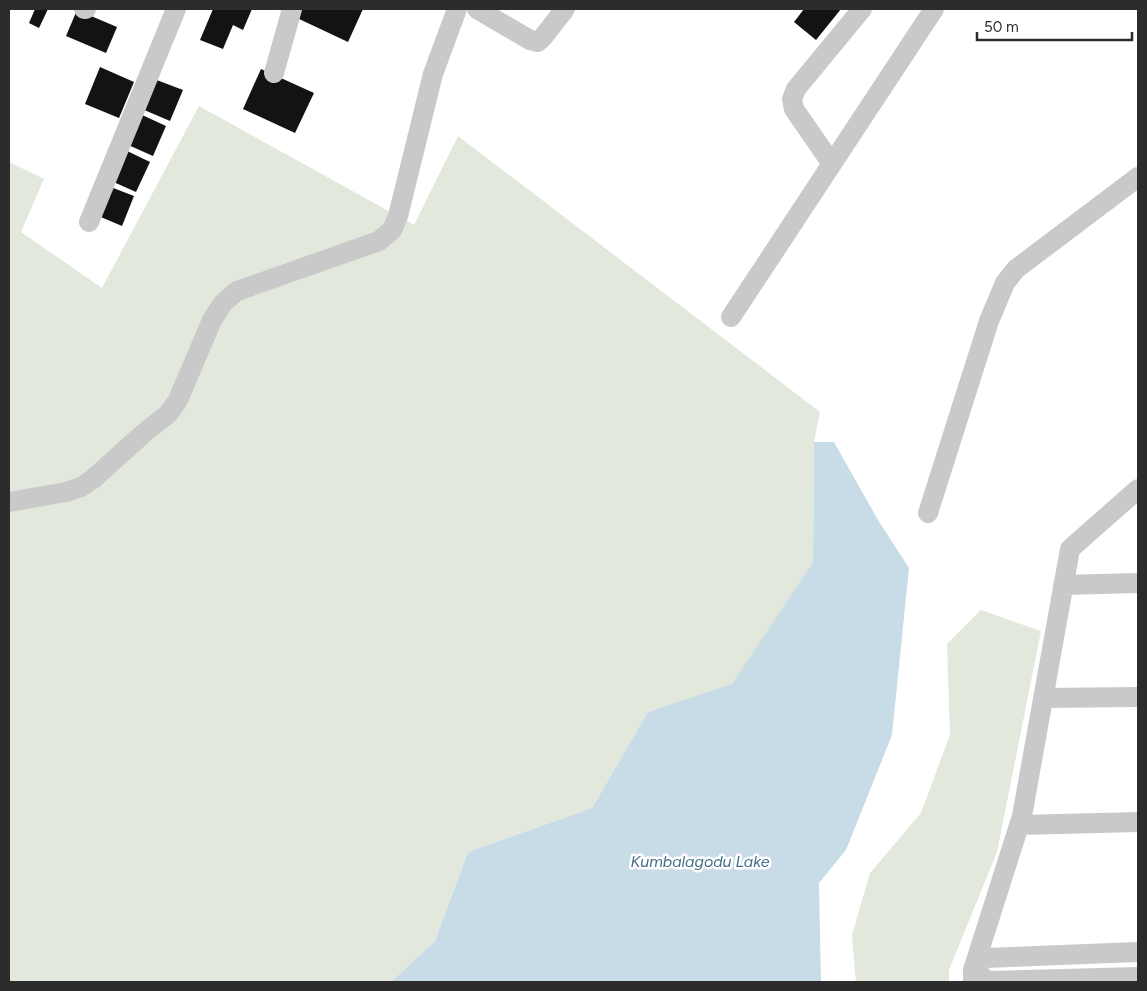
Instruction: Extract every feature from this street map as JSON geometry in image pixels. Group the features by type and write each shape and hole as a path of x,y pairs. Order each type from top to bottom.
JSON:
{"street":[{"path":"89,222 176,9"},
{"path":"274,73 292,9"},
{"path":"9,502 80,488 93,480 144,433 168,414 178,400 212,320 223,303 237,291 379,241 392,230 398,216 433,74 457,9"},
{"path":"477,9 530,40 538,42 565,9"},
{"path":"832,164 794,109 792,99 796,89 862,9"},
{"path":"731,317 934,9"},
{"path":"928,513 989,321 1006,283 1016,269 1138,177"},
{"path":"973,976 1019,825 1070,549 1138,490"},
{"path":"1064,585 1138,583"},
{"path":"1043,698 1138,697"},
{"path":"1019,825 1138,822"},
{"path":"973,976 984,958 1138,952"},
{"path":"973,976 988,980 1138,977"}],"shaded area":[{"path":"199,106 414,225 458,136 820,412 814,442 813,562 732,685 648,712 592,808 468,852 435,941 391,982 9,982 9,162 44,179 21,232 102,288"},
{"path":"981,610 1041,631 997,852 949,970 949,982 856,982 852,935 870,873 921,813 950,735 947,644"}],"water":[{"name":"Kumbalagodu Lake","path":"814,442 834,442 878,520 909,568 892,735 846,850 819,883 821,982 391,982 435,941 468,852 592,808 648,712 732,684 813,562"}],"building":[{"path":"35,9 48,9 39,28 29,23"},
{"path":"213,9 252,9 243,30 233,25 223,49 200,40"},
{"path":"301,9 363,9 348,42 297,18"},
{"path":"804,9 841,9 816,40 794,22"},
{"path":"77,10 117,27 106,53 66,36"},
{"path":"100,67 134,82 119,118 85,104"},
{"path":"261,69 314,93 295,133 243,109"},
{"path":"154,79 183,90 170,121 142,109"},
{"path":"140,114 166,126 153,156 126,144"},
{"path":"123,149 150,162 136,192 109,180"},
{"path":"108,186 134,196 122,226 96,215"}]}
